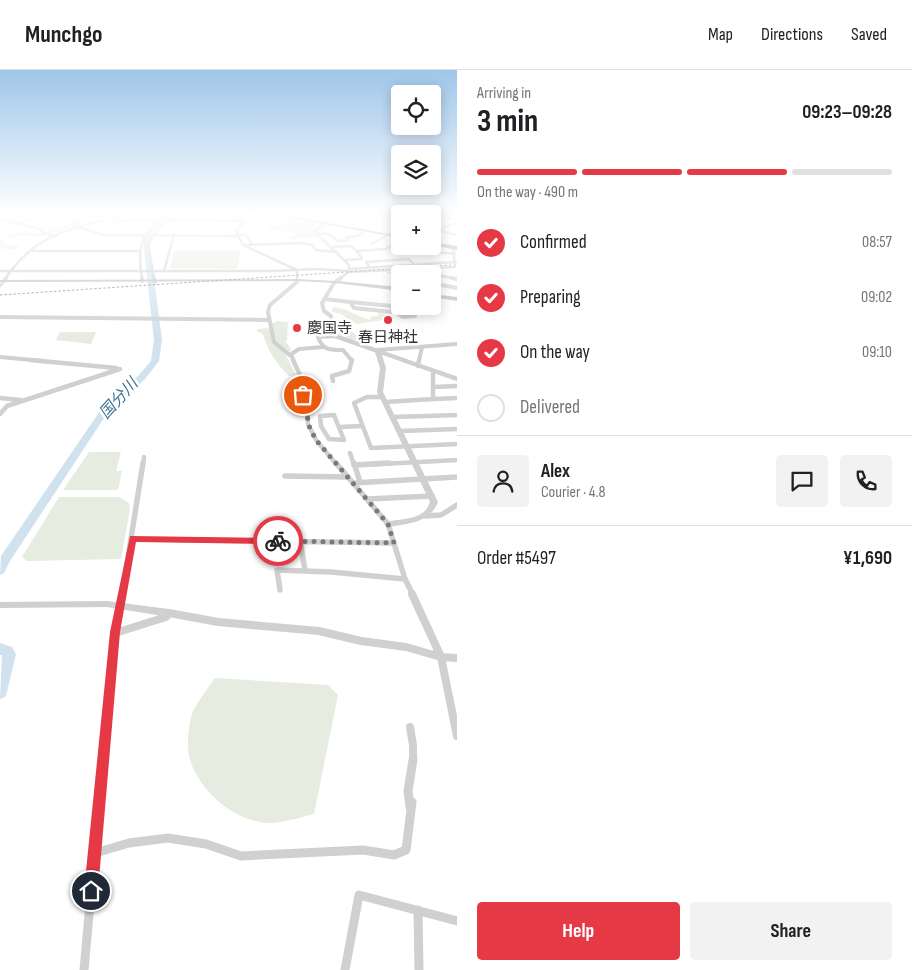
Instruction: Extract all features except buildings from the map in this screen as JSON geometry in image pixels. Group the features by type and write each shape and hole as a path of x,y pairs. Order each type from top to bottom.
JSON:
{"main road":[{"path":"2,281 336,282 391,288"},
{"path":"441,296 457,299"}],"street":[{"path":"0,287 2,281 25,256"},
{"path":"138,256 142,281"},
{"path":"150,256 155,281"},
{"path":"164,271 168,256"},
{"path":"267,256 297,270"},
{"path":"342,256 346,260 349,271"},
{"path":"346,260 362,259 360,256"},
{"path":"370,268 366,262 409,259 414,265 456,262 455,267 441,267"},
{"path":"391,267 349,271 336,282 324,299 322,308 331,316 332,335 457,379"},
{"path":"0,271 273,272 322,268 349,271 391,271"},
{"path":"297,270 297,280 270,305 268,320 274,342 290,355 300,375 307,406 308,424 316,440 348,477 357,482 457,477"},
{"path":"387,271 391,273"},
{"path":"441,276 457,279"},
{"path":"441,285 457,288"},
{"path":"324,299 391,306"},
{"path":"350,301 354,308 388,313 391,311"},
{"path":"401,315 414,315"},
{"path":"0,317 268,320"},
{"path":"323,347 318,337 336,336"},
{"path":"375,351 457,344"},
{"path":"290,355 299,348 323,347 328,350 342,350 352,360 349,371 332,376 333,381"},
{"path":"418,366 422,347"},
{"path":"375,351 383,368 380,390 432,496 434,506 425,516"},
{"path":"0,357 120,368 7,406 0,414"},
{"path":"433,372 433,400"},
{"path":"432,387 457,386"},
{"path":"457,398 433,400 367,397 354,403 371,448 457,444"},
{"path":"0,398 24,400"},
{"path":"334,415 339,427 344,440 329,440 321,426 320,416 334,415"},
{"path":"393,417 457,415"},
{"path":"339,427 362,426"},
{"path":"400,431 457,429"},
{"path":"350,453 357,482 388,524 406,579 441,657 457,736"},
{"path":"84,970 115,632 132,539 144,457"},
{"path":"354,465 457,460"},
{"path":"285,476 348,477"},
{"path":"368,499 432,496"},
{"path":"388,524 415,520 425,516 441,515 457,504"},
{"path":"132,539 394,543"},
{"path":"300,541 305,570"},
{"path":"280,590 278,570 305,570 406,579"},
{"path":"0,604 85,603 120,605 218,622 319,631 361,641 406,647 441,657 457,658"},
{"path":"115,632 166,617 170,613"},
{"path":"95,853 129,843 168,838 206,844 241,856 363,850 394,855 406,850 412,806 407,799 414,744 410,727"},
{"path":"345,970 359,895 457,920"},
{"path":"418,910 419,970"}],"shaded area":[{"path":"173,256 239,256 238,268 235,269 170,268"},
{"path":"333,307 370,320 371,316 378,316 378,313 391,315 395,318 382,317 383,320 356,324 341,314 332,312"},
{"path":"277,321 288,322 287,340 285,341 291,351 285,353 296,375 289,376 281,367 270,352 263,334 257,331 257,329 271,328 271,324"},
{"path":"334,326 349,329 362,340 353,341 334,334"},
{"path":"60,332 96,332 91,344 56,340"},
{"path":"89,452 121,452 116,471 122,471 118,490 63,490"},
{"path":"59,497 119,497 129,503 130,509 121,559 27,561 22,557"},
{"path":"215,678 328,685 338,695 314,814 273,823 247,819 223,805 204,786 189,758 188,734 193,712"}],"waterway":[{"name":"国分川","path":"0,570 5,559 103,413 142,377 155,361 158,340 148,256"},
{"path":"0,649 7,651 9,654 0,692"}],"railway":[{"path":"0,295 451,265"}],"way so far":[{"path":"278,541 394,543 388,524 316,440 308,424 307,406 303,395"}],"place":[{"name":"春日神社","path":"388,320"},
{"name":"慶国寺","path":"297,328"}],"route":[{"path":"91,891 115,632 132,539 278,541"}]}
